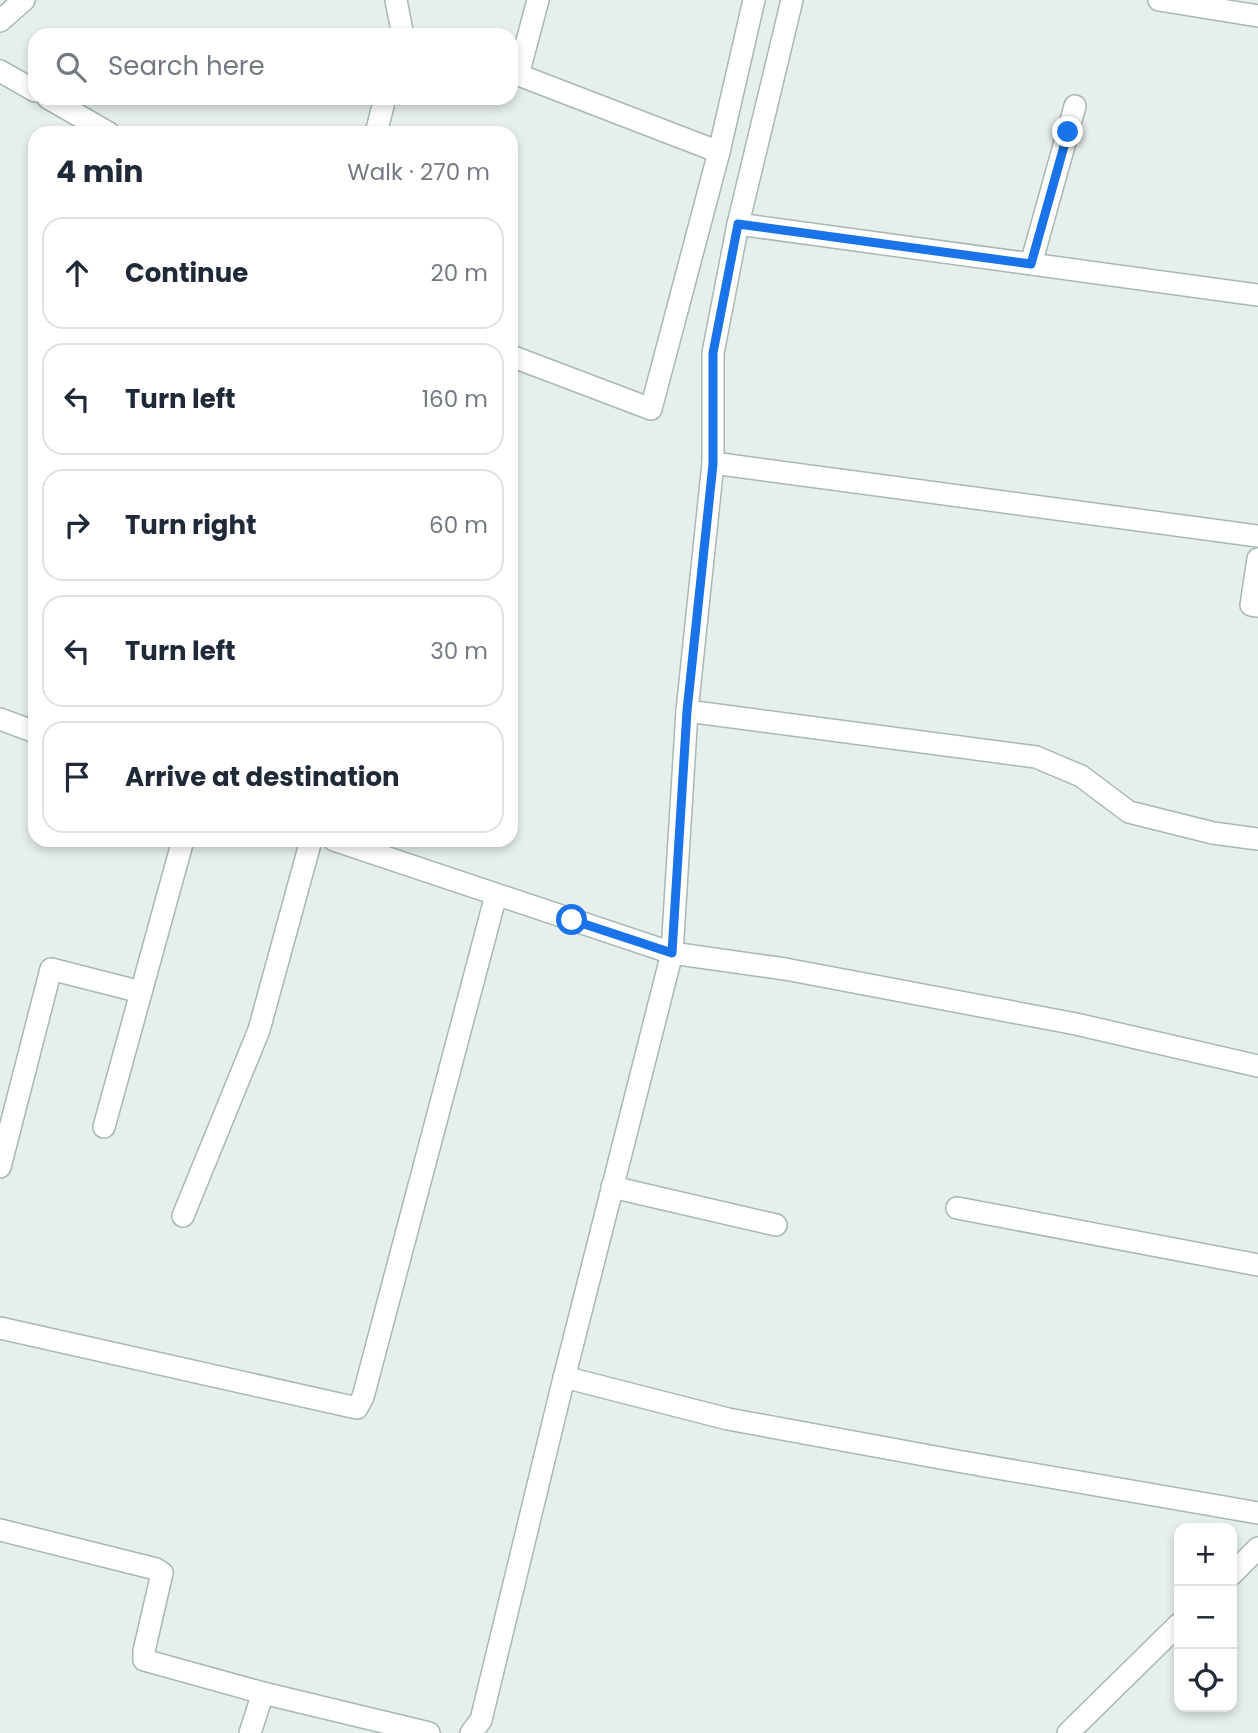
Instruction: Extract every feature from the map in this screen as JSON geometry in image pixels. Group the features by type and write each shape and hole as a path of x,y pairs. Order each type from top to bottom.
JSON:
{"street":[{"path":"0,21 24,0"},
{"path":"396,0 403,28"},
{"path":"518,64 538,0"},
{"path":"518,359 651,409 719,152 754,0"},
{"path":"471,1733 481,1720 564,1377 672,953 687,711 713,464 713,353 738,224 792,0"},
{"path":"1159,0 1258,16"},
{"path":"0,71 28,87"},
{"path":"518,75 719,152"},
{"path":"60,105 97,126"},
{"path":"378,126 383,105"},
{"path":"1031,264 1075,106"},
{"path":"738,224 1258,295"},
{"path":"713,464 1258,536"},
{"path":"1258,559 1251,605 1258,606"},
{"path":"687,711 1036,757 1081,776 1129,812 1213,833 1258,839"},
{"path":"0,719 28,729"},
{"path":"104,1127 181,847"},
{"path":"183,1216 259,1030 309,847"},
{"path":"355,847 672,953 785,969 1062,1022 1258,1066"},
{"path":"0,1328 357,1408 363,1397 496,895"},
{"path":"0,1167 51,969 141,992"},
{"path":"612,1186 776,1225"},
{"path":"957,1208 1258,1265"},
{"path":"564,1377 729,1419 1258,1513"},
{"path":"0,1530 156,1569 162,1573 144,1660 264,1693 429,1733"},
{"path":"1237,1569 1258,1548"},
{"path":"1075,1731 1174,1629"},
{"path":"250,1733 264,1693"}],"route":[{"path":"572,920 672,953 687,711 713,464 713,353 738,224 1031,264 1068,132"}]}
